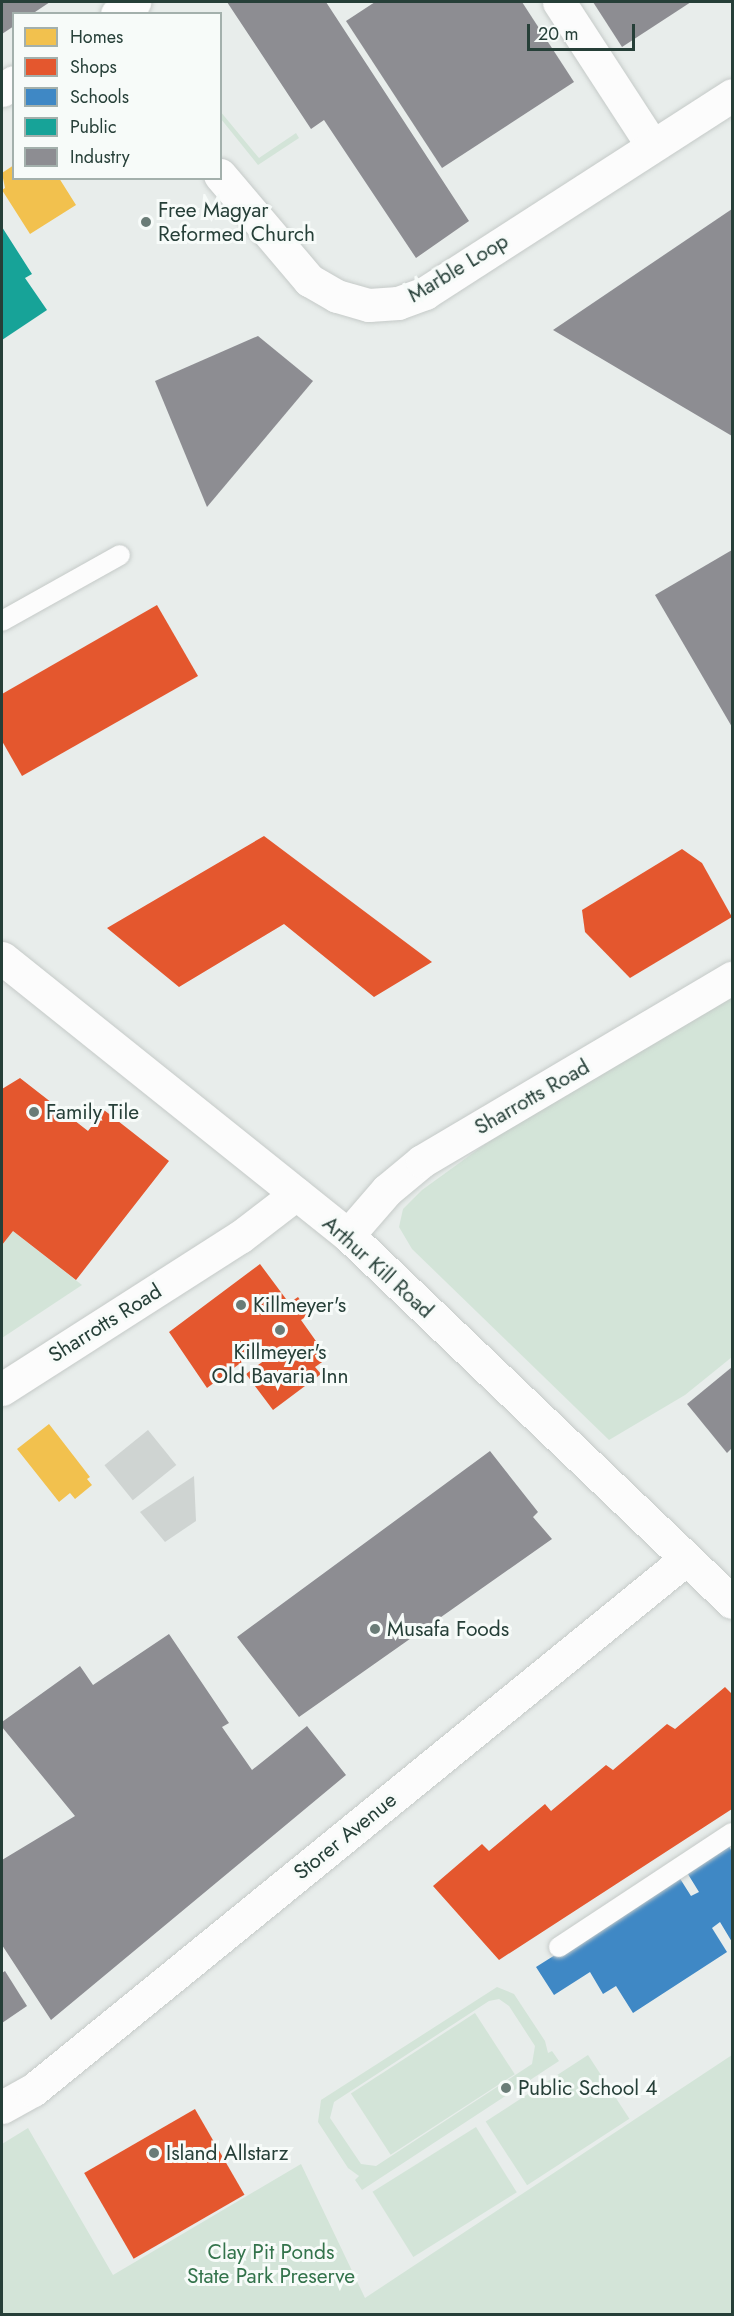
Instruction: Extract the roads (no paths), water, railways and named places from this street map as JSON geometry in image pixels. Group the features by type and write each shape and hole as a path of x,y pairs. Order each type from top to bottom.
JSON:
{"street":[{"path":"120,12 134,2"},
{"path":"559,2 652,146"},
{"name":"Marble Loop","path":"222,177 309,280 337,296 369,305 398,303 425,293 732,95"},
{"name":"Arthur Kill Road","path":"2,958 348,1235 732,1602"},
{"name":"Sharrotts Road","path":"348,1235 387,1190 422,1161 732,978"},
{"name":"Sharrotts Road","path":"2,1389 240,1237 296,1194"},
{"name":"Storer Avenue","path":"2,2107 33,2090 686,1559"}],"lane":[{"path":"2,621 120,555"},
{"path":"559,1947 732,1833"}],"place":[{"name":"Free Magyar Reformed Church","path":"146,222"},
{"name":"Family Tile","path":"34,1112"},
{"name":"Killmeyer's","path":"241,1305"},
{"name":"Killmeyer's Old Bavaria Inn","path":"280,1330"},
{"name":"Musafa Foods","path":"375,1629"},
{"name":"Public School 4","path":"506,2088"},
{"name":"Island Allstarz","path":"154,2153"}],"park label":[{"name":"Clay Pit Ponds State Park Preserve","path":"271,2264"}]}
